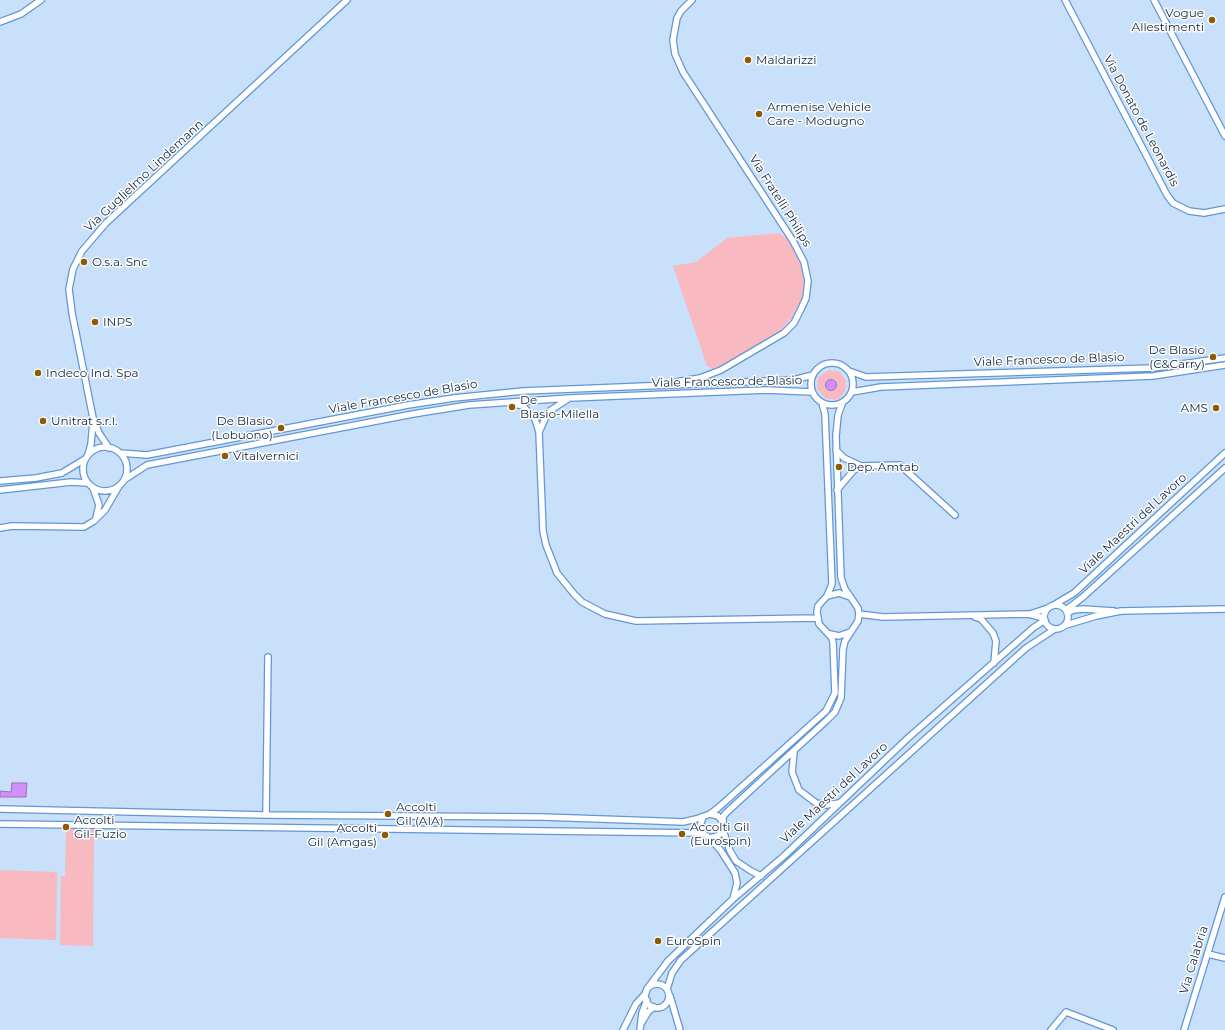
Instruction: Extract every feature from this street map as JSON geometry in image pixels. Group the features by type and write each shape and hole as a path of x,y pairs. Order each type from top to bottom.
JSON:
{"street":[{"path":"0,22 21,14 41,0"},
{"name":"Via Guglielmo Lindemann","path":"109,448 99,433 93,418 72,313 69,288 73,269 82,251 106,223 347,0"},
{"name":"Via Fratelli Philips","path":"651,386 700,378 712,374 733,364 784,333 794,323 801,309 806,298 808,281 804,262 793,241 683,72 675,54 673,40 677,18 681,11 692,0"},
{"name":"Via Donato de Leonardis","path":"1065,0 1167,195 1174,203 1189,211 1204,213 1225,209"},
{"path":"1154,0 1225,136"},
{"name":"Viale Francesco de Blasio","path":"849,371 866,377 1138,368 1225,358"},
{"path":"761,876 736,861 730,851 723,830 723,822 726,813 828,720 838,705 843,688 843,649 845,641 855,627 860,614 841,578 837,490 836,450 838,416 842,404 852,392 854,385 849,371 839,364 827,363 821,366 812,375 812,392 822,403 828,406 842,404"},
{"name":"Viale Francesco de Blasio","path":"852,392 881,387 1153,376 1225,365"},
{"name":"Viale Francesco de Blasio","path":"120,453 147,455 408,405 454,398 523,391 793,380 812,375"},
{"name":"Viale Francesco de Blasio","path":"124,480 147,465 429,411 504,401 766,390 812,392"},
{"path":"539,432 548,412 570,398"},
{"path":"504,401 523,406 535,419 539,432 543,531 546,544 557,573 582,602 605,614 636,621 817,618"},
{"path":"822,403 825,414 832,584 827,596 818,606 817,618 822,630 828,633 839,636 850,632"},
{"name":"Via Guglielmo Lindemann","path":"87,457 93,432 93,418"},
{"path":"0,480 36,478 62,473 101,448 109,448 120,453 126,466 124,480 105,510 94,521 84,527 12,526 0,528"},
{"path":"836,450 844,458 861,466 900,465 955,515"},
{"name":"Viale Maestri del Lavoro","path":"1028,614 1050,607 1074,593 1225,453"},
{"path":"87,457 83,471 88,483 93,488 99,505 94,521"},
{"path":"837,490 854,470 861,466"},
{"name":"Viale Maestri del Lavoro","path":"1067,611 1225,468"},
{"path":"0,490 71,482 88,483"},
{"path":"93,488 108,491 119,486"},
{"path":"827,596 839,593 850,597"},
{"path":"1044,619 1050,607 1060,606 1067,611 1225,609"},
{"path":"1066,624 1067,611"},
{"path":"860,614 883,617 1028,614 1044,619 1048,627 1055,629 1061,628 1066,624 1121,611"},
{"path":"969,616 981,619 993,633 996,646 994,663"},
{"name":"Viale Maestri del Lavoro","path":"622,1030 636,1004 668,961 908,738 1044,619"},
{"name":"Viale Maestri del Lavoro","path":"667,988 672,973 681,960 1026,648 1055,629"},
{"path":"0,809 542,817 683,822 710,814 826,711 835,693 833,643 832,638 828,633"},
{"path":"266,814 268,657"},
{"path":"794,752 792,772 799,790 816,803 826,806 839,803"},
{"path":"710,814 718,816 723,822"},
{"path":"702,833 700,826 703,817"},
{"path":"0,824 702,833 710,838 721,851 735,873 736,883 733,899"},
{"path":"710,838 718,836 723,830"},
{"name":"Via Calabria","path":"1184,1030 1224,900"},
{"path":"1208,954 1225,958"},
{"path":"640,1030 642,1013 647,1000 647,991 656,984 660,984 667,988 680,1030"},
{"path":"642,1022 648,1012 654,1007 662,1007 666,1004 669,995"},
{"path":"647,1000 654,1007"},
{"path":"1051,1030 1066,1012 1113,1030"}],"shaded area":[{"path":"779,233 791,242 799,257 804,282 802,297 793,316 781,330 732,361 718,369 713,369 707,366 673,266 696,262 727,238"},
{"path":"829,370 840,372 846,381 845,392 840,398 834,400 825,398 817,389 818,377","holes":["828,380 835,380 836,387 834,390 828,389 826,385"]},
{"path":"829,380 833,380 835,381 835,389 829,390 826,387 826,383"},
{"path":"12,783 27,783 26,797 0,797 0,791 11,792"},
{"path":"66,828 94,829 93,946 60,945 61,876 65,876"},
{"path":"0,870 57,872 56,940 0,938"}],"place":[{"name":"Vogue Allestimenti","path":"1212,20"},
{"name":"Maldarizzi","path":"748,60"},
{"name":"Armenise Vehicle Care - Modugno","path":"759,114"},
{"name":"O.s.a. Snc","path":"84,262"},
{"name":"INPS","path":"95,322"},
{"name":"De Blasio (C&Carry)","path":"1213,357"},
{"name":"Indeco Ind. Spa","path":"38,373"},
{"name":"De Blasio-Milella","path":"512,407"},
{"name":"AMS","path":"1216,408"},
{"name":"Unitrat s.r.l.","path":"43,421"},
{"name":"De Blasio (Lobuono)","path":"281,428"},
{"name":"Vitalvernici","path":"225,456"},
{"name":"Dep. Amtab","path":"839,467"},
{"name":"Accolti Gil (AIA)","path":"388,814"},
{"name":"Accolti Gil-Fuzio","path":"66,827"},
{"name":"Accolti Gil (Eurospin)","path":"682,834"},
{"name":"Accolti Gil (Amgas)","path":"385,835"},
{"name":"EuroSpin","path":"658,941"}]}
